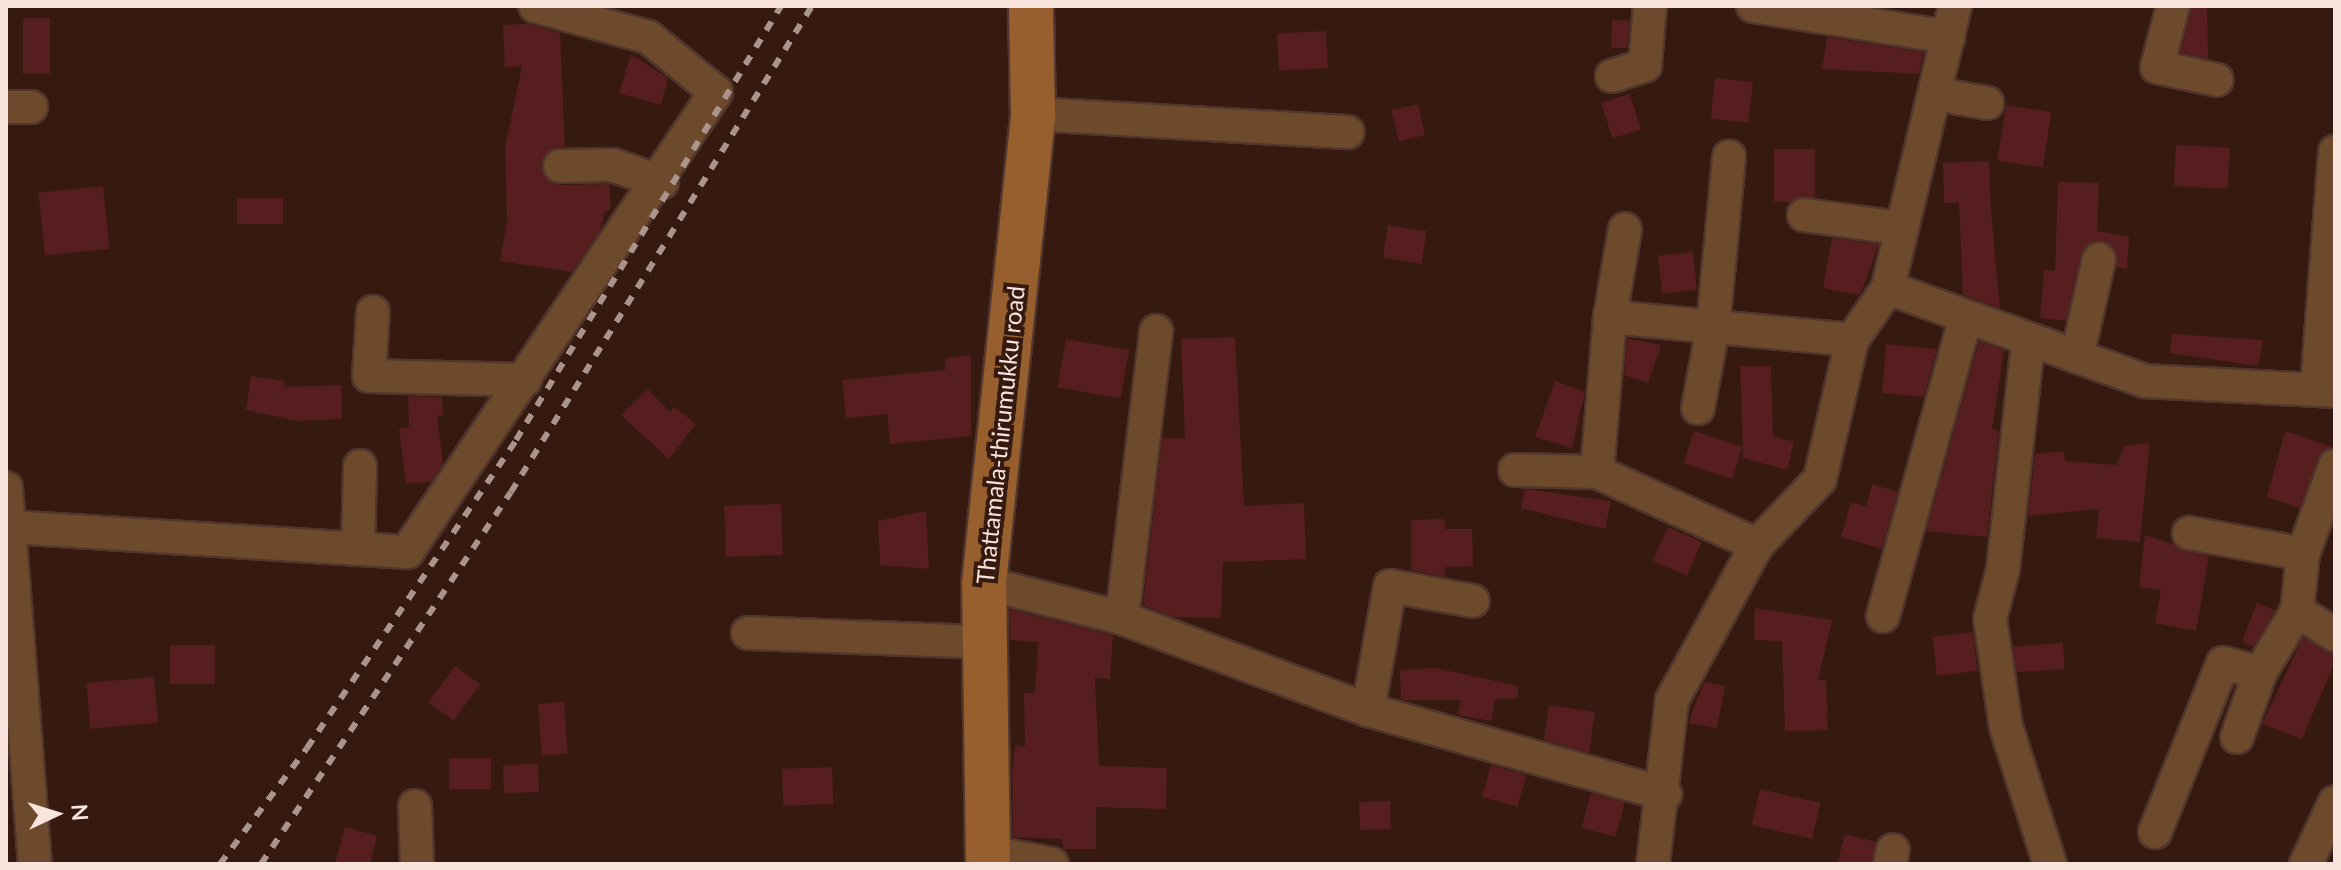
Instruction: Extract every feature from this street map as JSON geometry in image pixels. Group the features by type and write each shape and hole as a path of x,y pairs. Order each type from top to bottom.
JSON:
{"street":[{"path":"11,527 407,552 662,182 716,92 648,37 535,6"},
{"name":"Thattamala-thirumukku road","path":"989,858 984,583 1033,114 1031,6"},
{"path":"1612,76 1645,65 1650,6"},
{"path":"1653,864 1665,794 1672,700 1757,545 1820,479 1852,340 1888,288 1899,228 1952,21 1753,6"},
{"path":"2173,6 2157,67 2217,80"},
{"path":"1935,94 1987,103"},
{"path":"1033,114 1347,132"},
{"path":"1888,288 2028,343 2145,381 2326,389 2335,152"},
{"path":"1698,408 1713,327 1729,157"},
{"path":"560,166 612,165 662,182"},
{"path":"1804,215 1899,228"},
{"path":"1597,472 1610,317 1625,229"},
{"path":"2077,357 2099,259"},
{"path":"373,312 369,376 525,380"},
{"path":"1610,317 1852,340"},
{"path":"1883,616 1966,317"},
{"path":"1122,618 1156,331"},
{"path":"2028,343 2003,569 1990,619 2006,727 2050,864"},
{"path":"358,549 360,466"},
{"path":"2237,737 2260,673 2297,611 2303,554 2335,466"},
{"path":"1515,470 1597,472 1757,545"},
{"path":"6,488 11,527 10,572 35,864"},
{"path":"2189,533 2303,554"},
{"path":"984,583 1122,618 1368,710 1665,794"},
{"path":"1368,710 1390,586 1473,601"},
{"path":"2297,611 2335,635"},
{"path":"748,633 983,642"},
{"path":"2155,832 2223,663 2260,673"},
{"path":"2306,864 2335,802"},
{"path":"415,806 417,864"},
{"path":"989,858 1052,864"}],"building":[{"path":"2191,6 2207,6 2208,59 2180,53"},
{"path":"23,18 50,18 50,74 23,74"},
{"path":"1612,20 1630,21 1627,48 1611,48"},
{"path":"529,24 560,33 565,147 544,156 543,175 560,185 610,184 610,211 605,211 600,231 572,272 500,261 507,221 505,148 522,66 505,67 503,25"},
{"path":"1326,31 1328,68 1279,71 1277,34"},
{"path":"1827,37 1924,52 1919,74 1822,69"},
{"path":"631,54 668,78 661,105 619,93"},
{"path":"1715,78 1753,82 1749,123 1711,119"},
{"path":"1630,94 1641,129 1612,138 1601,103"},
{"path":"1418,104 1425,135 1399,141 1392,110"},
{"path":"2006,105 2051,112 2043,168 1997,160"},
{"path":"2176,145 2230,148 2228,189 2174,186"},
{"path":"1774,149 1815,149 1815,202 1774,202"},
{"path":"1989,161 2000,308 1963,295 1959,203 1944,203 1943,163"},
{"path":"2058,182 2099,183 2097,231 2129,237 2127,269 2117,267 2111,245 2094,241 2085,247 2066,321 2040,318 2044,270 2055,271"},
{"path":"103,186 110,249 45,255 38,193"},
{"path":"237,198 283,198 283,224 237,224"},
{"path":"1388,225 1427,231 1421,264 1383,258"},
{"path":"1832,238 1879,244 1860,295 1823,288"},
{"path":"1693,252 1697,290 1662,293 1658,256"},
{"path":"2172,334 2263,340 2258,366 2170,353"},
{"path":"1235,337 1244,506 1304,503 1306,559 1223,562 1221,618 1173,617 1143,605 1162,438 1185,438 1181,339"},
{"path":"1627,338 1661,345 1648,383 1624,375"},
{"path":"1066,339 1129,350 1121,398 1057,387"},
{"path":"1979,341 2004,350 1992,429 1999,430 1987,537 1926,531"},
{"path":"1886,344 1937,349 1924,397 1882,393"},
{"path":"971,355 971,436 890,444 887,414 846,418 842,380 945,370 945,358"},
{"path":"1740,366 1771,366 1773,436 1794,442 1787,470 1743,458"},
{"path":"251,376 285,381 284,387 341,385 342,419 297,421 246,410"},
{"path":"1555,381 1585,392 1572,448 1535,437"},
{"path":"648,389 670,412 674,407 696,424 669,459 621,415"},
{"path":"408,396 442,397 443,415 437,416 443,464 432,481 406,484 399,429 409,427"},
{"path":"1694,431 1743,447 1732,479 1683,463"},
{"path":"2285,431 2332,447 2318,459 2300,508 2267,497"},
{"path":"2150,443 2140,542 2096,538 2099,509 2028,516 2035,454 2064,451 2065,461 2117,465 2124,446"},
{"path":"1872,484 1898,492 1882,549 1841,537 1851,502 1866,507"},
{"path":"1525,489 1611,501 1605,529 1521,508"},
{"path":"781,504 783,555 726,557 724,506"},
{"path":"926,511 929,569 880,565 878,521"},
{"path":"1445,519 1445,529 1472,529 1473,566 1445,567 1445,577 1411,570 1411,520"},
{"path":"1668,527 1702,542 1687,576 1653,561"},
{"path":"2145,535 2209,556 2196,631 2155,623 2161,590 2139,587"},
{"path":"2257,603 2275,610 2254,647 2242,642"},
{"path":"1755,608 1832,620 1818,680 1826,680 1828,730 1785,731 1782,641 1754,640"},
{"path":"1009,609 1113,635 1110,679 1095,678 1099,766 1167,768 1166,809 1096,807 1096,849 1064,849 1061,839 1013,837 1012,772 1015,745 1025,747 1024,693 1035,693 1038,642 1010,640"},
{"path":"1973,632 1978,671 1937,676 1932,637"},
{"path":"2303,637 2335,654 2335,662 2302,739 2262,724"},
{"path":"2063,643 2065,669 2015,672 2013,646"},
{"path":"170,645 215,645 215,684 170,684"},
{"path":"455,666 480,684 454,721 429,702"},
{"path":"1436,668 1518,686 1518,698 1495,699 1491,721 1458,715 1461,700 1401,700 1400,670"},
{"path":"154,677 158,723 90,729 86,683"},
{"path":"1704,682 1725,686 1717,728 1688,723"},
{"path":"564,702 568,754 542,756 538,704"},
{"path":"1549,705 1595,712 1589,753 1544,740"},
{"path":"449,758 491,758 491,789 449,789"},
{"path":"538,764 539,792 504,793 503,765"},
{"path":"1491,765 1527,775 1517,807 1482,797"},
{"path":"832,767 833,804 783,806 782,769"},
{"path":"1760,789 1820,803 1812,839 1752,825"},
{"path":"1591,793 1625,802 1615,837 1582,828"},
{"path":"1390,801 1391,829 1360,830 1359,802"},
{"path":"345,827 377,836 370,864 335,864"},
{"path":"1845,834 1877,842 1872,864 1837,864"}],"railway":[{"path":"220,864 307,748 516,440 781,6"},
{"path":"261,864 511,492 812,6"}]}
